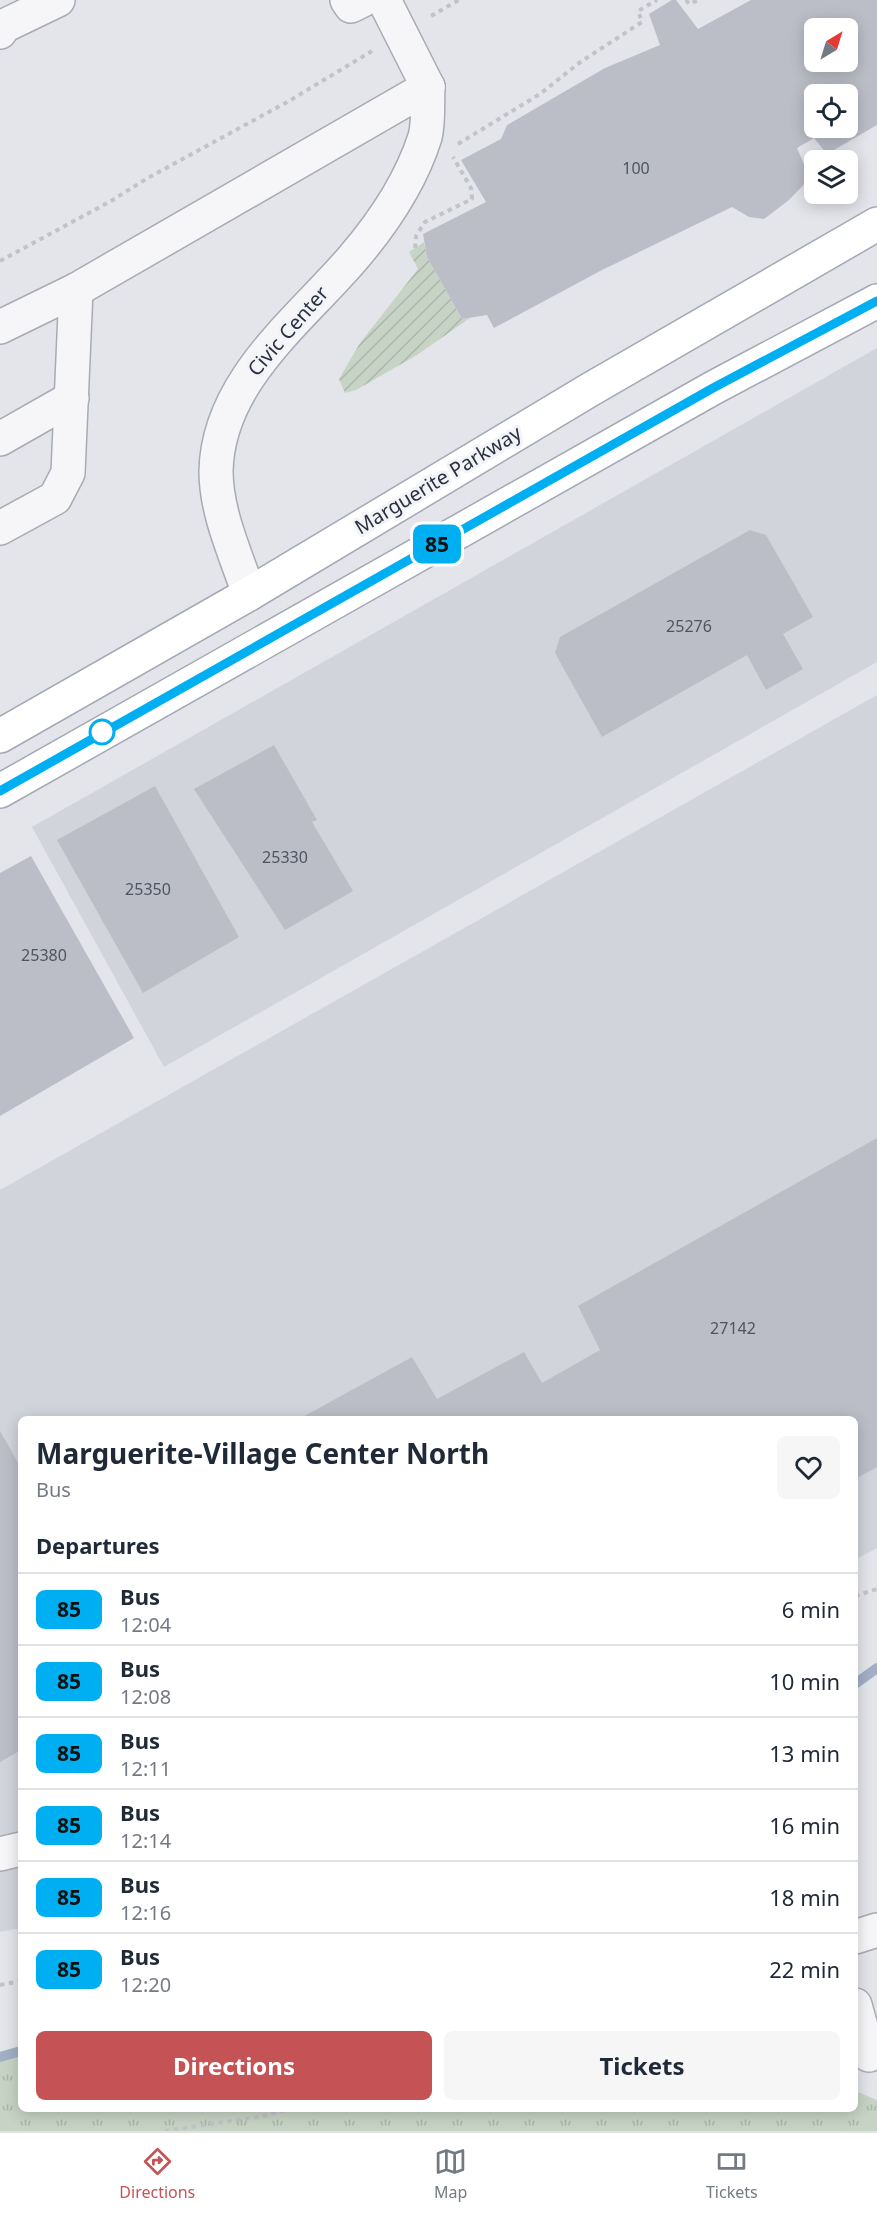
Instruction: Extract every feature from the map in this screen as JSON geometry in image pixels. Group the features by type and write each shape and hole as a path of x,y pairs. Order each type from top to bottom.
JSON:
{"main road":[{"name":"Marguerite Parkway","path":"0,736 249,594 591,389 877,224"},
{"path":"0,791 713,388 877,302"}],"lane":[{"path":"0,32 4,26 58,0"},
{"path":"347,0 351,6 363,0"},
{"path":"0,327 76,290 428,87 384,0"},
{"name":"Civic Center","path":"249,594 222,514 216,471 223,423 245,380 288,328 354,257 388,212 412,168 426,135 428,87"},
{"path":"0,528 55,498 68,473 76,290"},
{"path":"0,439 72,398"},
{"path":"0,1854 18,1851"},
{"path":"858,1936 877,1930"},
{"path":"858,2016 869,2055"}],"path":[{"path":"431,16 459,0"},
{"path":"455,148 540,94 579,63 642,22 638,11 657,0"},
{"path":"686,0 689,4 699,0"},
{"path":"0,261 111,201 372,50"},
{"path":"415,248 416,236 425,222 472,199 471,188 451,152"},
{"path":"858,1595 877,1589"},
{"path":"0,1985 18,1982"},
{"path":"165,2131 278,2112"}],"shaded area":[{"path":"877,348 877,662 164,1067 32,827"},
{"path":"877,695 877,1548 858,1558 858,1416 18,1416 18,1929 0,1932 0,1190"}],"green space":[{"path":"424,242 427,257 462,319 470,318 417,355 356,390 345,393 339,379 360,343 418,269 409,252"},
{"path":"18,2052 18,2112 858,2112 858,2092 877,2100 877,2131 0,2131 0,2057"}],"building":[{"path":"672,0 676,0 698,29 751,0 877,0 877,125 858,136 858,84 804,84 804,138 814,138 797,148 804,164 804,184 789,200 764,219 749,217 732,207 602,270 494,328 487,315 462,319 427,257 423,234 486,202 461,160 501,139 507,125 605,68 660,45 649,14"},
{"path":"814,138 855,138 834,150 824,150"},
{"path":"750,530 766,535 813,617 783,634 803,669 766,690 747,655 602,737 555,653 560,637"},
{"path":"274,745 317,820 312,822 353,891 285,930 194,789"},
{"path":"155,786 239,937 143,993 57,840"},
{"path":"31,856 134,1038 0,1116 0,873"},
{"path":"877,1138 877,1467 858,1477 858,1416 304,1416 412,1357 437,1399 524,1352 542,1383 600,1350 578,1306"},
{"path":"0,1431 18,1463 18,1752 0,1762"}],"waterway":[{"path":"858,1682 877,1668"},
{"path":"0,2057 18,2052"}],"bus line":[{"name":"85","path":"0,791 713,388 877,301"}]}
